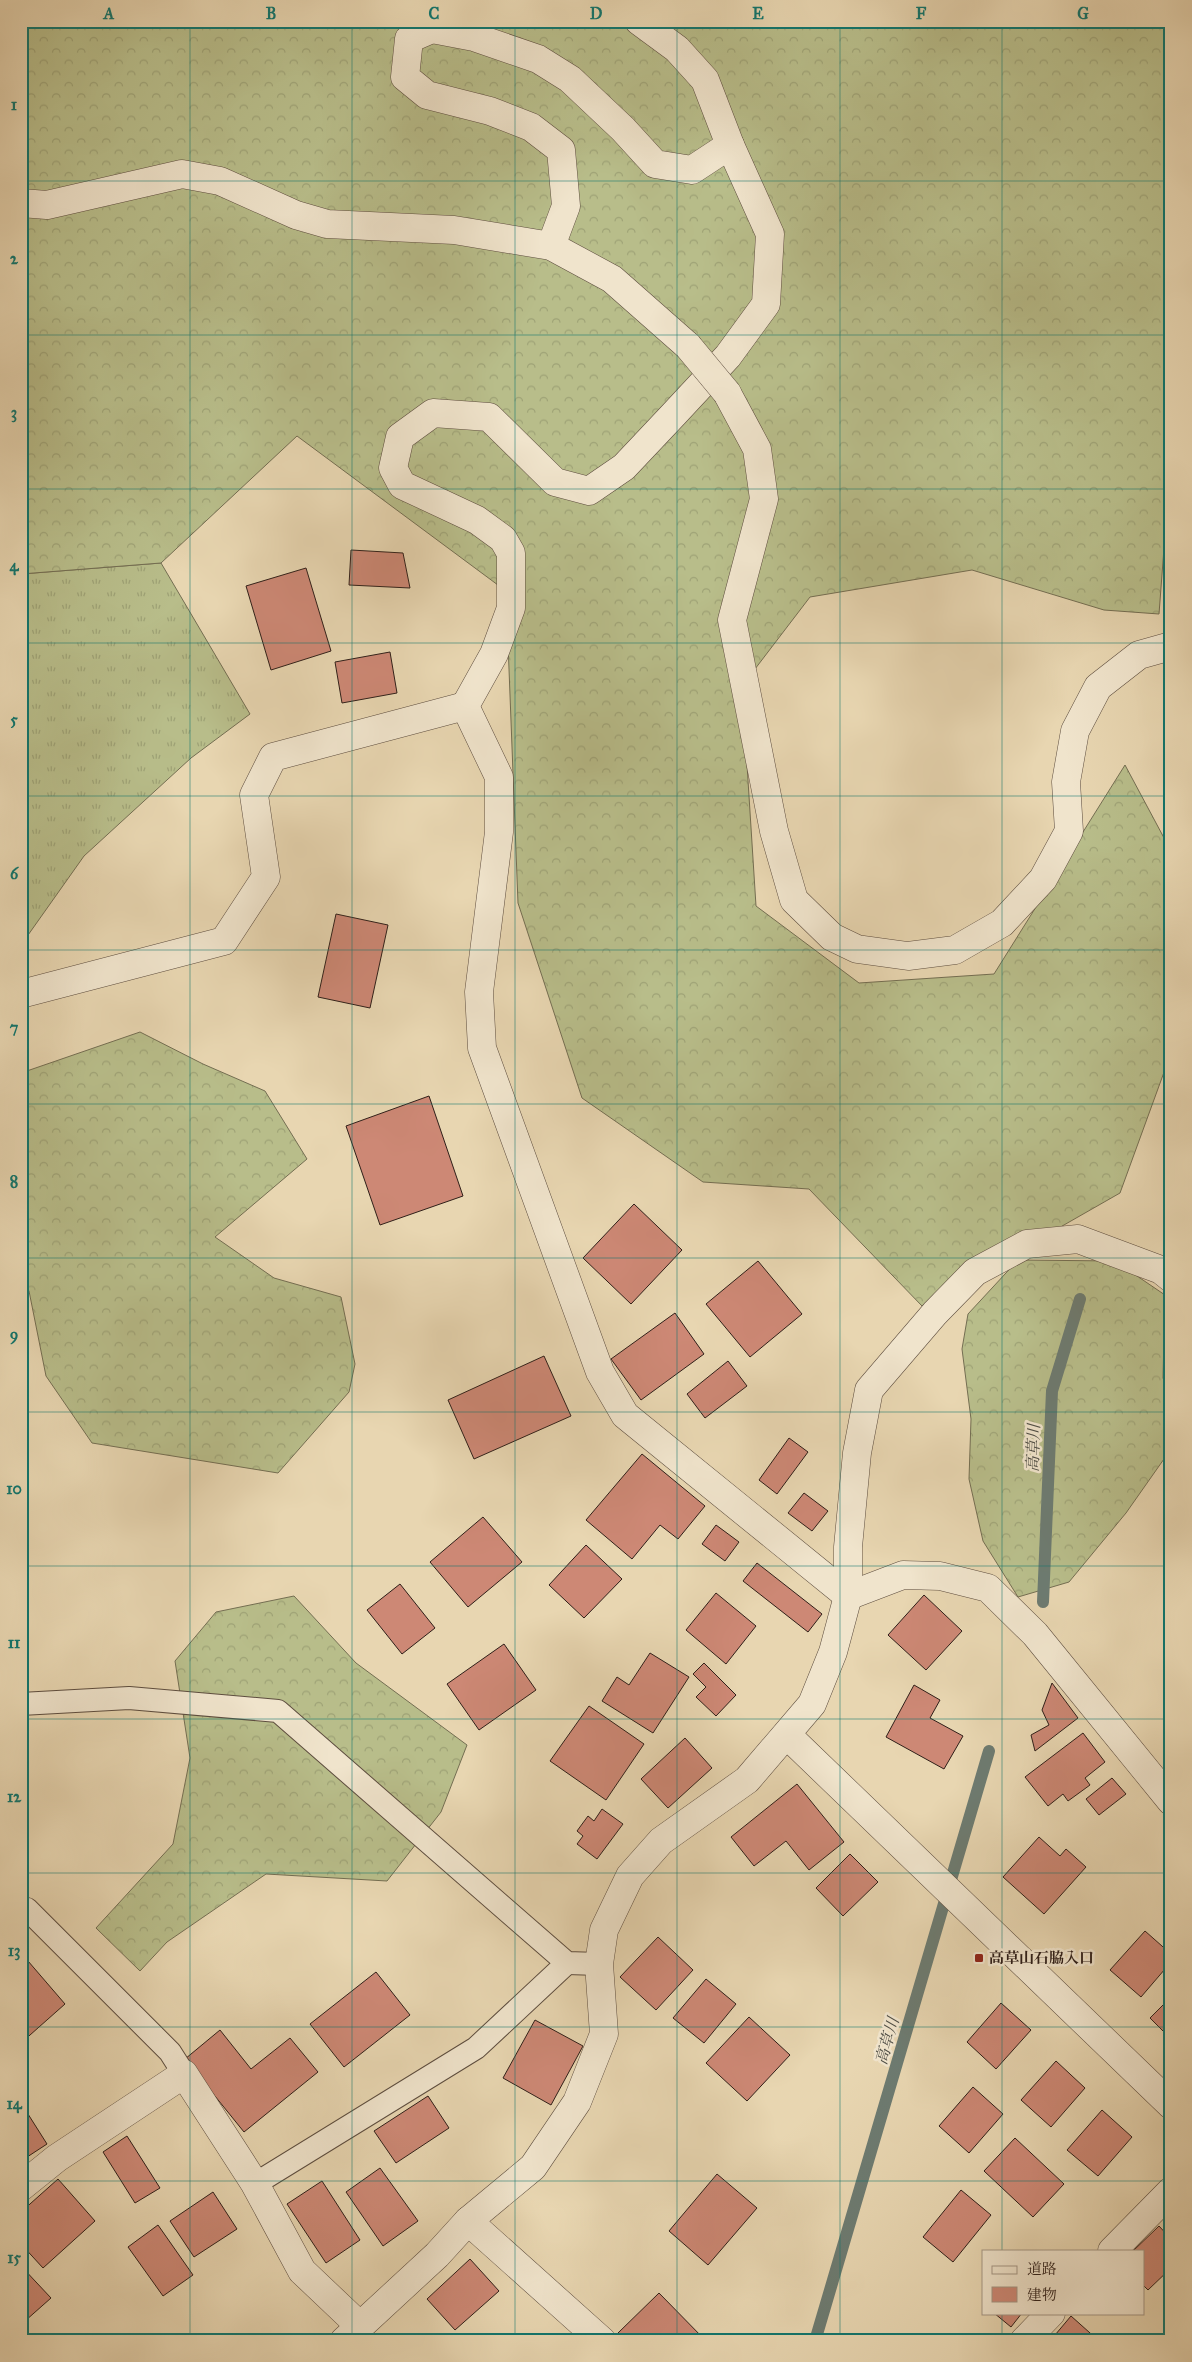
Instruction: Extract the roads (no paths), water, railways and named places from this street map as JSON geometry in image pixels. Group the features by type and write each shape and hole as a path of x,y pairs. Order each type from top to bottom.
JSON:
{"street":[{"path":"21,994 224,941 266,877 254,795 273,757 465,706 494,654 511,608 511,553 503,539 477,520 402,485 393,468 400,437 433,413 489,417 555,482 589,491 624,467 728,356 766,304 770,234 730,145 705,80 676,49 639,21"},
{"path":"551,246 566,206 561,150 531,127 490,111 428,95 405,77 409,38 432,29 474,37 538,59 570,79 624,129 655,164 692,170 730,145"},
{"path":"21,203 47,205 182,174 220,181 296,215 327,224 454,230 551,246 612,279 688,346 727,393 757,449 764,499 732,620 774,831 794,900 832,937 857,949 908,956 955,950 1002,922 1043,879 1069,831 1066,782 1075,731 1098,687 1139,655 1171,646"},
{"path":"465,706 499,777 499,832 479,992 482,1048 600,1372 625,1415 848,1596"},
{"path":"21,2187 57,2158 184,2074 255,2184 302,2272 352,2333 437,2255 468,2221 533,2167 576,2102 604,2034 599,1964 604,1930 630,1876 661,1841 746,1780 812,1704 833,1652 848,1596 848,1547 856,1463 869,1390 935,1313 975,1272 1027,1244 1078,1239 1161,1270 1171,1278"},
{"path":"848,1596 902,1576 940,1576 988,1588 1035,1634 1171,1801"},
{"path":"787,1735 1171,2105"},
{"path":"1113,2250 1171,2191"},
{"path":"468,2221 602,2341"},
{"path":"1024,2341 1050,2314"}],"lane":[{"path":"21,1704 129,1698 278,1711 567,1963 599,1964"},
{"path":"21,1912 26,1908 170,2052 184,2074"},
{"path":"255,2184 476,2048 567,1963"}],"waterway":[{"name":"高草川","path":"1043,1602 1052,1391 1080,1299"},
{"name":"高草川","path":"815,2341 989,1751"}],"place":[{"name":"高草山石脇入口","path":"979,1958"}]}
